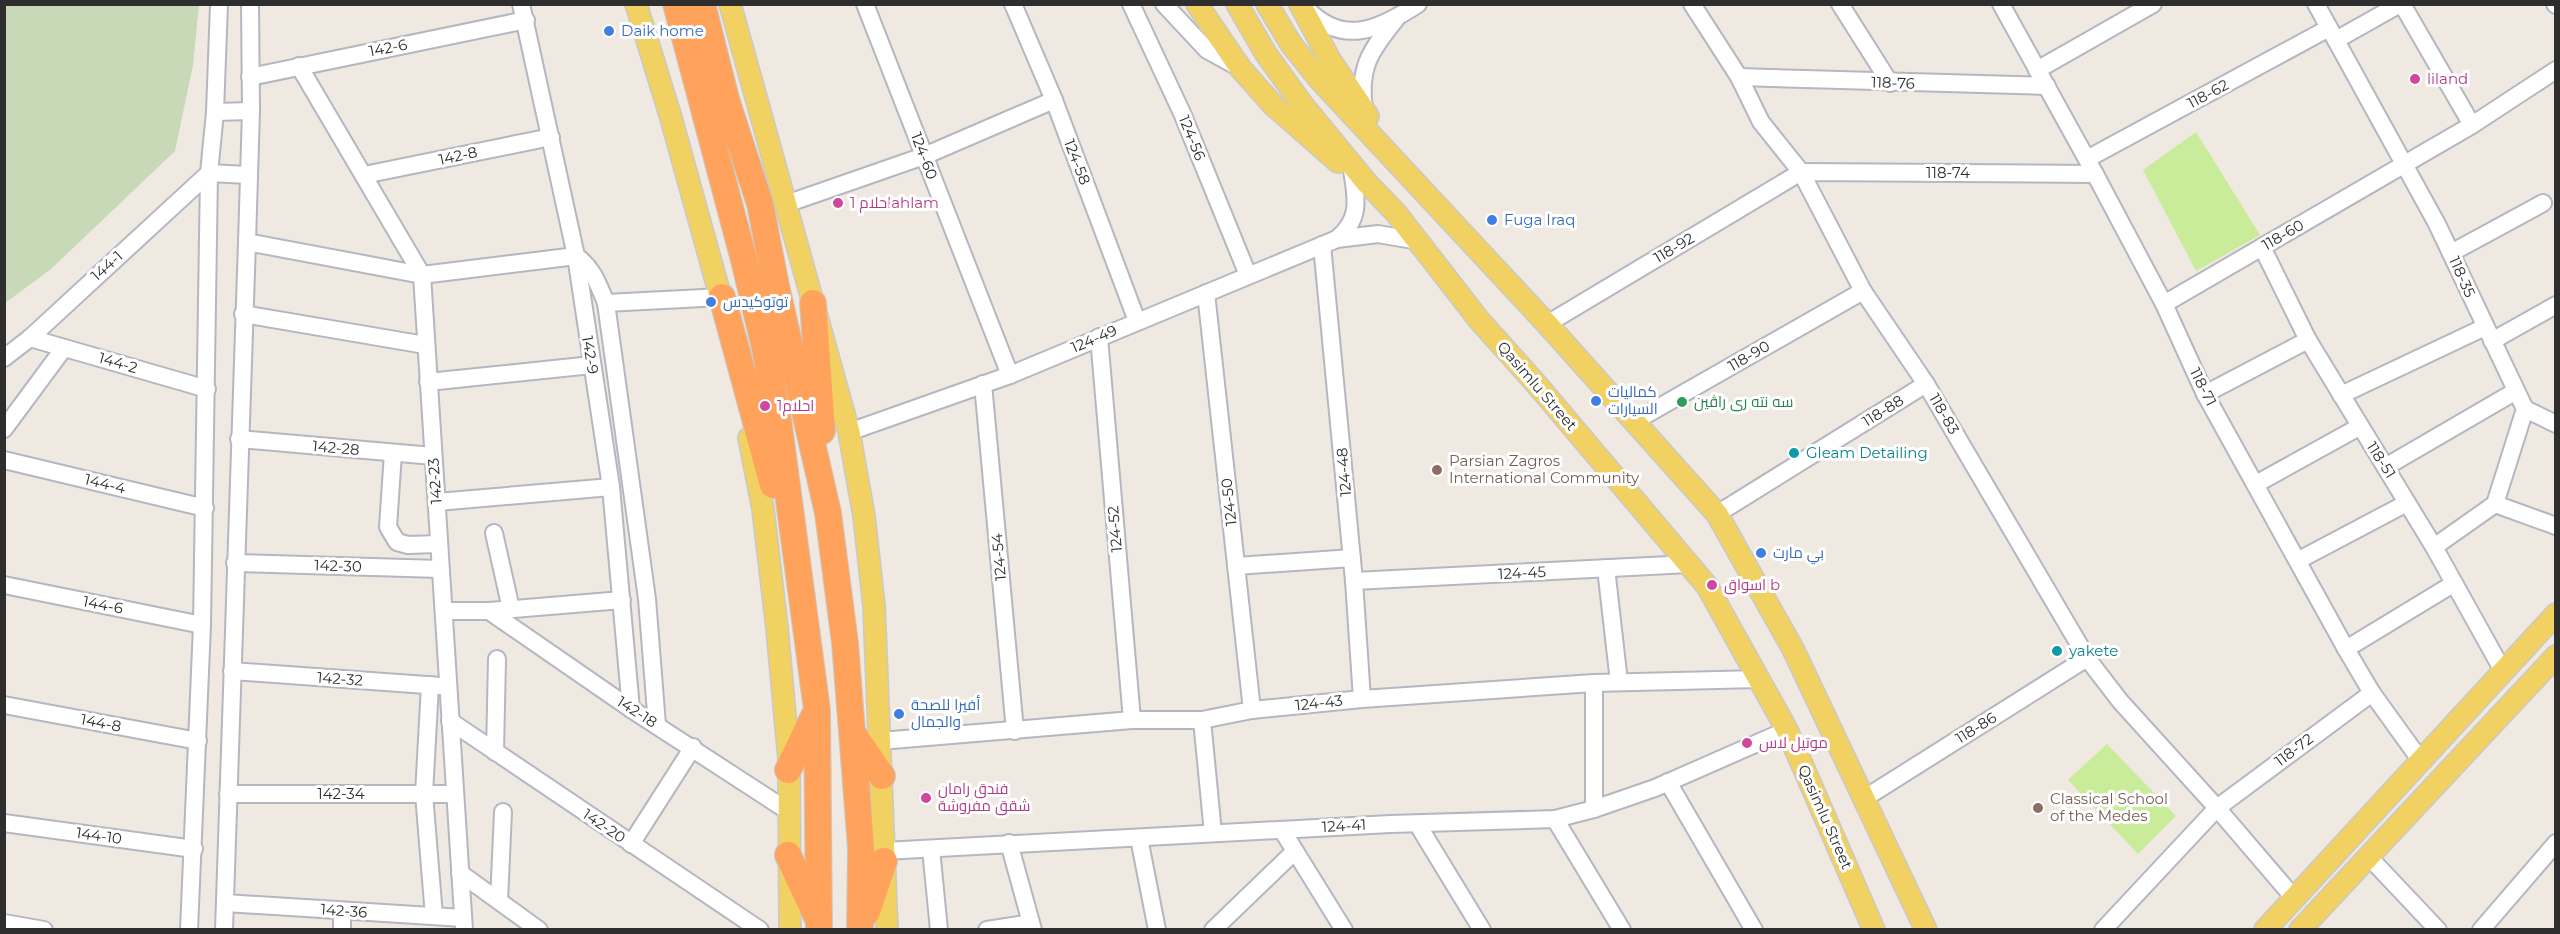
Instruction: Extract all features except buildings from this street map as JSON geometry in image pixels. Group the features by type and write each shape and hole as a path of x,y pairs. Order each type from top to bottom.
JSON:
{"highway":[{"path":"676,4 760,204 776,286 828,513"},
{"path":"702,4 715,101 765,348 779,431 817,710 819,926"},
{"path":"722,297 800,582"},
{"path":"813,303 828,513 845,643 861,848 860,930"},
{"path":"788,770 817,710"},
{"path":"852,732 882,776"},
{"path":"788,855 819,926"},
{"path":"860,930 884,856"}],"main road":[{"path":"636,4 722,297 763,509 777,628 788,770 790,930"},
{"path":"730,4 849,432 864,516 874,606 887,930"},
{"path":"1197,4 1241,69 1281,113 1357,173"},
{"name":"Qasimlu Street","path":"1237,4 1266,54 1357,173 1419,241 1479,321 1538,386 1707,586 1787,730 1874,930"},
{"path":"1267,4 1291,44 1318,78 1547,324 1717,514 1793,649 1926,930"},
{"path":"1301,4 1330,60 1406,174"},
{"path":"2265,930 2556,615"},
{"path":"2300,930 2547,672 2556,656"}],"street":[{"path":"189,930 202,625 209,173 219,4"},
{"path":"224,930 251,111 250,4"},
{"name":"124-60","path":"865,4 1010,375"},
{"name":"124-58","path":"1013,4 1054,100 1137,321"},
{"name":"124-56","path":"1131,4 1182,113 1248,275"},
{"path":"1164,4 1207,50 1241,69"},
{"path":"1301,4 1324,25 1338,31 1352,32 1397,18 1418,4"},
{"name":"118-83","path":"1692,4 1739,77 1761,122 1801,172 1863,291 1926,384 2087,658 2120,701 2217,808 2294,898"},
{"path":"1840,4 1890,83"},
{"name":"118-71","path":"2001,4 2096,174 2164,304 2205,394 2299,560 2346,649 2372,693 2421,761"},
{"name":"118-35","path":"2316,4 2451,253 2525,409"},
{"path":"2401,4 2472,125"},
{"name":"118-62","path":"2087,159 2332,34 2401,4"},
{"path":"2037,70 2142,7"},
{"name":"142-6","path":"249,77 523,12"},
{"name":"142-9","path":"523,12 576,256 611,487 631,709"},
{"path":"1364,110 1362,80 1368,57 1397,18"},
{"name":"142-23","path":"299,66 422,274 463,924"},
{"name":"118-60","path":"2164,304 2472,125 2556,70"},
{"name":"118-76","path":"1739,77 2047,86"},
{"path":"786,204 924,156 1054,100"},
{"path":"214,112 251,111"},
{"name":"142-8","path":"364,176 551,137"},
{"name":"118-74","path":"1801,172 2096,174"},
{"name":"118-92","path":"1547,324 1801,172"},
{"path":"209,173 248,175"},
{"name":"144-1","path":"6,356 30,338 209,173"},
{"path":"1330,242 1350,226 1355,215 1357,173"},
{"path":"2451,253 2543,203"},
{"name":"124-49","path":"849,432 1010,375 1330,242 1378,234 1419,241"},
{"path":"247,242 422,274 576,256 587,264 594,274 606,303 647,599 657,725"},
{"name":"124-48","path":"1330,242 1362,699"},
{"name":"118-51","path":"2262,247 2308,340 2359,427 2387,466 2503,672"},
{"name":"118-90","path":"1635,421 1863,291"},
{"name":"124-50","path":"1206,293 1252,710"},
{"path":"606,303 722,297"},
{"path":"2341,395 2556,305"},
{"path":"243,314 425,345"},
{"name":"124-52","path":"1099,337 1132,720"},
{"name":"144-2","path":"30,338 207,389"},
{"path":"2205,394 2308,340"},
{"path":"4,429 64,348"},
{"path":"428,382 592,365"},
{"name":"124-54","path":"983,384 1015,731"},
{"name":"118-88","path":"1717,514 1926,384"},
{"path":"2387,466 2516,391"},
{"path":"2434,547 2495,504 2525,409 2556,424"},
{"path":"2256,484 2359,427"},
{"name":"142-28","path":"240,439 433,456"},
{"path":"393,453 388,526 397,542 408,545 439,544"},
{"name":"144-4","path":"4,460 205,508"},
{"path":"437,502 611,487"},
{"path":"2299,560 2407,503"},
{"path":"2495,504 2556,526"},
{"path":"494,533 511,609"},
{"path":"1236,566 1352,558"},
{"name":"142-30","path":"236,563 440,569"},
{"name":"124-45","path":"1354,581 1689,564"},
{"path":"1606,568 1619,682"},
{"path":"2346,649 2453,584"},
{"name":"144-6","path":"4,585 202,625"},
{"path":"445,611 489,611 622,600"},
{"name":"142-18","path":"489,611 631,709 693,747 788,811"},
{"name":"118-86","path":"1865,798 2087,658"},
{"path":"495,752 497,660"},
{"name":"142-32","path":"232,671 447,686"},
{"name":"124-43","path":"880,741 1132,720 1202,720 1252,710 1362,699 1594,683 1759,679"},
{"path":"1594,683 1594,809"},
{"path":"430,685 424,794 434,916"},
{"name":"118-72","path":"2103,930 2217,808 2372,693"},
{"name":"144-8","path":"4,705 198,741"},
{"path":"1202,720 1212,833"},
{"name":"142-20","path":"450,721 754,928"},
{"name":"124-41","path":"884,856 931,849 1009,843 1390,824 1418,825 1555,819 1594,809 1668,782 1787,730"},
{"path":"631,844 693,747"},
{"path":"1668,782 1754,930"},
{"name":"142-34","path":"228,794 455,794"},
{"path":"499,901 503,812"},
{"path":"1555,819 1622,930"},
{"name":"144-10","path":"4,823 194,849"},
{"path":"1418,825 1482,930"},
{"path":"1282,830 1344,930"},
{"path":"1139,838 1157,930"},
{"path":"987,930 1032,926 1009,843"},
{"path":"2481,930 2556,843"},
{"path":"931,849 939,930"},
{"path":"1213,930 1294,851"},
{"path":"2369,857 2438,930"},
{"path":"460,873 539,930"},
{"name":"142-36","path":"225,903 434,916 463,924"},
{"path":"342,911 342,930"},
{"path":"4,923 44,930"}],"green space":[{"path":"5,4 199,5 193,65 175,151 51,269 5,303"},
{"path":"2196,132 2260,235 2196,271 2143,170"},
{"path":"2107,744 2176,816 2138,854 2068,780"}],"place":[{"name":"Daik home","path":"609,31"},
{"name":"liland","path":"2415,79"},
{"name":"احلام 1ahlam","path":"838,203"},
{"name":"Fuga Iraq","path":"1492,220"},
{"name":"توتوكيدس","path":"711,302"},
{"name":"كماليات السيارات","path":"1596,401"},
{"name":"سه نته رى راڤين","path":"1682,402"},
{"name":"احلام1","path":"765,406"},
{"name":"Gleam Detailing","path":"1794,453"},
{"name":"Parsian Zagros International Community","path":"1437,470"},
{"name":"بي مارت","path":"1761,553"},
{"name":"اسواق b","path":"1712,585"},
{"name":"yakete","path":"2057,651"},
{"name":"أفيرا للصحة والجمال","path":"899,714"},
{"name":"موتيل لاس","path":"1747,743"},
{"name":"فندق رامان شقق مفروشة","path":"926,798"},
{"name":"Classical School of the Medes","path":"2038,808"}]}
